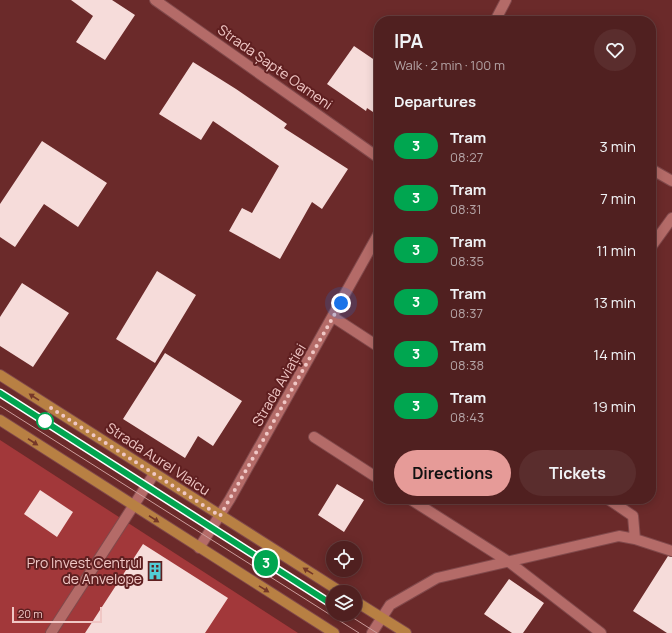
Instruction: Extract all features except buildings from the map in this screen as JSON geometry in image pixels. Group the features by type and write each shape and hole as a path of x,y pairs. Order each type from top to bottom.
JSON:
{"main road":[{"name":"Strada Aurel Vlaicu","path":"0,375 330,585"},
{"path":"0,420 334,633"},
{"path":"362,605 406,633"}],"street":[{"name":"Strada Șapte Oameni","path":"155,0 374,154"},
{"path":"498,16 506,0"},
{"path":"656,172 672,181"},
{"path":"656,240 672,218"},
{"name":"Strada Aviației","path":"199,548 220,516 374,242"},
{"path":"333,317 374,344"},
{"path":"314,437 374,476"},
{"path":"51,633 154,474"},
{"path":"418,504 509,562 601,633"},
{"path":"615,504 633,516 635,539"},
{"path":"372,633 390,605 437,578 619,536 635,539 672,551"}],"shaded area":[{"path":"0,440 298,633 0,633"}],"tram line":[{"path":"0,393 326,601"},
{"name":"3","path":"0,393 326,601"},
{"path":"0,406 359,633"},
{"path":"358,621 377,633"}],"place":[{"name":"Pro Invest Centrul de Anvelope","path":"155,571"}],"route":[{"path":"45,421 51,408 220,516 341,303"}]}
